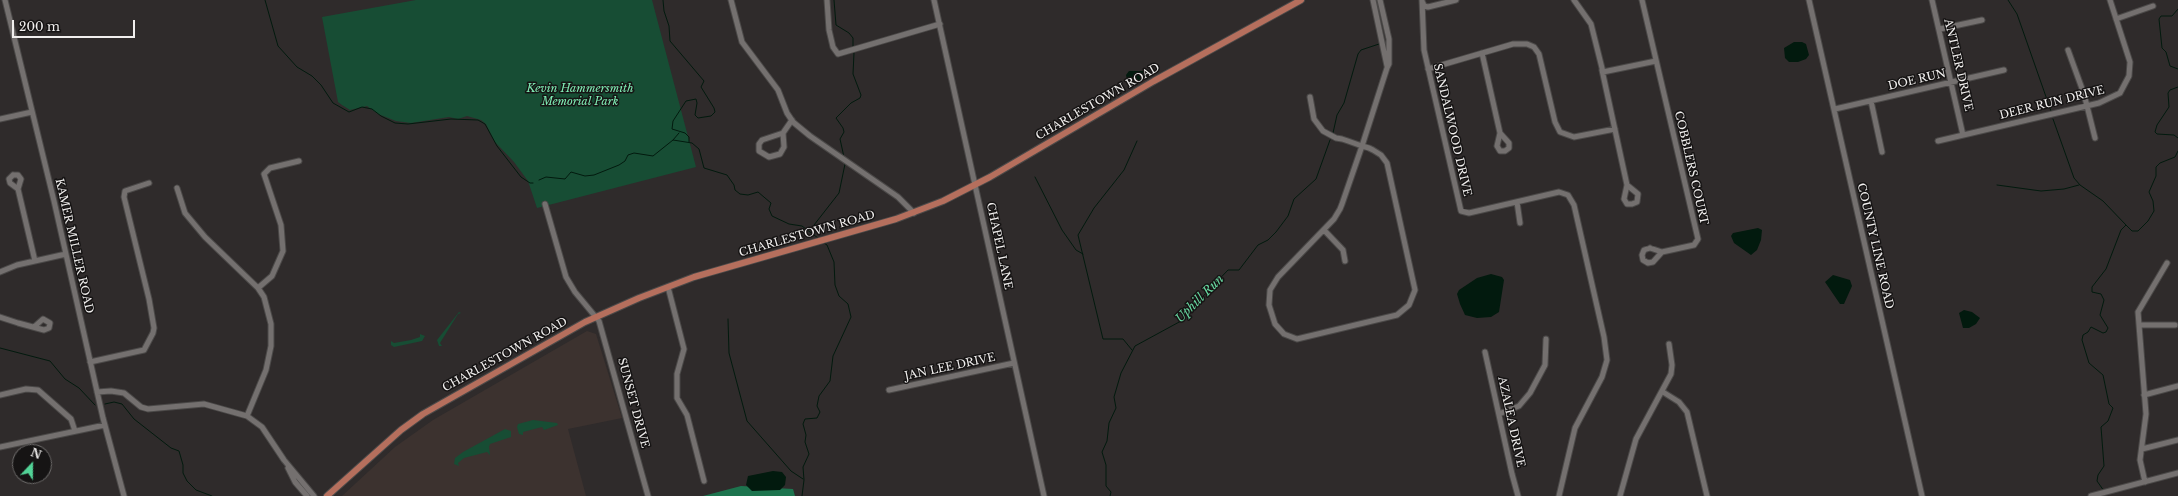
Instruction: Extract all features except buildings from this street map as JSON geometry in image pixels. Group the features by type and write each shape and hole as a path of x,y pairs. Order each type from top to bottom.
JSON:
{"main road":[{"name":"CHARLESTOWN ROAD","path":"327,496 401,430 423,414 555,338 597,316 668,287 719,269 914,213 975,185 1160,78 1301,0"}],"street":[{"name":"KAMER MILLER ROAD","path":"5,0 66,254 104,424 124,496"},
{"path":"731,0 742,42 778,90 792,120 810,136 898,197 914,213"},
{"path":"827,0 829,30 835,52 839,54 940,24"},
{"name":"CHAPEL LANE","path":"934,0 1044,496"},
{"path":"1373,0 1387,68"},
{"path":"1310,97 1314,119 1323,131 1362,146 1381,155 1389,168 1414,285 1414,296 1406,309 1386,318 1308,338 1292,338 1280,331 1275,324 1269,305 1269,295 1272,286 1324,230 1340,209 1362,146 1390,55 1390,46 1380,0"},
{"path":"1422,0 1424,6 1428,7 1456,0"},
{"name":"SANDALWOOD DRIVE","path":"1422,0 1423,45 1461,211 1469,213 1559,192 1568,195 1574,205 1606,348 1606,366 1602,377 1577,422 1559,496"},
{"path":"1574,0 1591,24 1627,184"},
{"name":"COBBLERS COURT","path":"1642,0 1698,239 1694,245 1662,252"},
{"name":"COUNTY LINE ROAD","path":"1809,0 1835,109 1860,231 1922,496"},
{"name":"ANTLER DRIVE","path":"1932,0 1940,29 1963,135"},
{"name":"DEER RUN DRIVE","path":"1938,141 2088,106 2116,96 2123,89 2129,76 2130,67 2128,52 2110,0"},
{"path":"2116,19 2153,6"},
{"path":"1940,29 1982,20"},
{"path":"1428,69 1518,44 1531,45 1539,54 1555,122 1560,132 1574,138 1615,129"},
{"path":"2068,50 2088,106 2095,138"},
{"path":"1482,53 1500,133"},
{"path":"1602,70 1607,72 1656,62"},
{"name":"DOE RUN","path":"1835,109 2004,70"},
{"path":"1872,101 1882,152"},
{"path":"0,119 32,112"},
{"path":"783,133 784,147 780,154 769,157 759,151 759,144 762,140 783,133 792,120"},
{"path":"258,288 272,276 283,251 281,226 264,174 270,168 299,160"},
{"path":"90,362 144,350 153,333 154,328 148,299 124,197 125,191 149,183"},
{"path":"177,188 185,212 215,247 258,288 264,297 269,314 272,342 266,370 247,416"},
{"path":"18,189 35,262"},
{"path":"1517,202 1520,223"},
{"path":"545,204 566,277 575,292 597,316"},
{"path":"1324,230 1343,250 1345,261"},
{"path":"0,272 66,254"},
{"path":"2145,482 2140,460 2146,414 2139,325 2140,307 2168,264"},
{"path":"668,287 684,349 677,374 677,398 687,415 704,481"},
{"path":"0,316 34,327"},
{"name":"SUNSET DRIVE","path":"597,316 648,496"},
{"path":"2139,325 2175,325"},
{"path":"1499,414 1519,406 1530,393 1545,365 1546,339"},
{"path":"1620,496 1636,439 1663,392 1672,370 1669,344"},
{"name":"AZALEA DRIVE","path":"1485,352 1518,496"},
{"name":"JAN LEE DRIVE","path":"889,390 1014,363"},
{"path":"2144,395 2178,386"},
{"path":"0,395 26,389 38,390 71,419 75,431"},
{"path":"97,392 111,391 124,393 141,407 148,409 204,404 247,416 262,427 286,461 314,496"},
{"path":"1663,392 1679,402 1687,412 1707,496"},
{"path":"0,448 104,424"},
{"path":"2142,449 2178,440"},
{"path":"286,461 294,482 307,496"},
{"path":"2091,496 2178,473"}],"shaded area":[{"path":"1794,42 1802,42 1806,44 1809,55 1806,59 1798,62 1789,62 1785,58 1784,48"},
{"path":"1129,71 1146,71 1149,76 1130,86 1126,75"},
{"path":"1758,228 1762,230 1761,240 1757,250 1751,255 1734,243 1731,236 1733,233"},
{"path":"1491,274 1502,277 1504,280 1499,312 1491,317 1477,318 1465,315 1457,294 1459,290 1477,278"},
{"path":"1833,275 1850,280 1852,286 1844,304 1840,304 1825,282"},
{"path":"1964,310 1972,312 1980,318 1976,324 1969,328 1963,328 1959,313"},
{"path":"587,331 596,334 622,418 568,429 586,496 342,496 395,447 433,420"},
{"path":"773,471 782,472 786,477 785,485 780,490 752,491 746,485 748,476"}],"green space":[{"name":"Kevin Hammersmith Memorial Park","path":"416,0 652,0 696,167 537,208 528,181 514,162 495,142 486,124 481,120 467,116 458,119 449,117 411,123 396,121 378,114 367,106 350,110 342,105 338,102 322,17"},
{"path":"459,312 461,313 458,314 440,343 442,346 439,346 437,340"},
{"path":"420,334 425,336 422,341 394,347 391,345 391,341 394,343 411,340 420,337"},
{"path":"533,420 557,423 558,425 544,430 542,427 523,432 523,435 519,434 517,427 518,424"},
{"path":"505,429 511,431 511,437 490,444 490,455 487,452 464,458 458,463 459,466 454,464 455,458 463,452"},
{"path":"741,486 793,489 795,496 703,496"}],"waterway":[{"path":"265,0 278,46 297,67 312,76 321,85 333,103 349,112 362,107 372,109 381,116 395,123 408,124 451,119 478,120 485,124 497,146 521,177 530,183 533,183"},
{"path":"663,0 664,11 669,26 670,41 704,81 701,87 715,112 711,116 698,118 695,115 697,103 696,99 686,101 673,121 672,129 685,133 689,137 689,142"},
{"path":"834,0 836,25 849,33 853,38 853,48"},
{"path":"2008,0 2017,14 2051,111"},
{"path":"2178,9 2172,16 2161,16 2159,19 2162,48 2166,52 2170,66 2178,69"},
{"name":"Uphill Run","path":"1333,133 1337,115 1344,103 1358,54 1361,50 1379,44"},
{"path":"844,157 840,139 844,132 836,118 851,103 860,98 861,95 853,74 854,53"},
{"path":"2178,87 2170,90 2168,93 2169,107 2157,125 2155,132 2157,134 2174,135 2178,138"},
{"path":"2053,119 2074,178 2080,185 2103,201 2126,225"},
{"path":"673,140 679,133"},
{"path":"539,180 546,177 565,179 571,172 585,176 594,175 619,165 625,161 628,155 634,153 653,156 673,140 692,143 699,149 704,168 727,175 734,185 735,190 740,194 748,195 758,192 771,203 769,209 772,216 789,224 802,226 818,238"},
{"name":"Uphill Run","path":"1110,496 1111,492 1106,486 1106,465 1102,452 1107,441 1109,423 1116,408 1114,397 1121,373 1135,346 1181,321 1228,270 1239,270 1258,245 1268,240 1276,232 1288,216 1294,199 1316,179 1330,140"},
{"path":"1132,350 1123,339 1103,339 1078,235 1094,208 1124,170 1137,141"},
{"path":"2104,491 2097,481 2098,475 2104,466 2101,427 2108,421 2113,408 2109,404 2103,375 2089,363 2082,340 2083,335 2088,332 2091,327 2103,333 2106,332 2108,328 2100,315 2104,300 2101,294 2092,292 2092,287 2106,269 2121,230 2126,225 2132,231 2138,231 2148,221 2154,211 2153,201 2149,192 2156,176 2156,167 2160,163 2175,157 2178,151"},
{"path":"812,233 814,225 839,193 845,164"},
{"path":"1035,177 1062,230 1076,250 1083,254"},
{"path":"1997,185 2041,191 2064,189 2079,185"},
{"path":"802,496 804,480 803,467 809,454 805,442 806,435 803,424 805,419 817,418 820,412 817,406 819,396 830,381 833,356 851,317 848,304 839,296 835,285 834,262 827,245 824,243"},
{"path":"728,319 729,353 747,421 791,471 803,479"},
{"path":"0,348 50,361 65,379 79,388 95,405"},
{"path":"105,404 114,402 122,404 134,419 171,448 179,451 183,465 183,473 187,481 196,490 212,496"}]}
